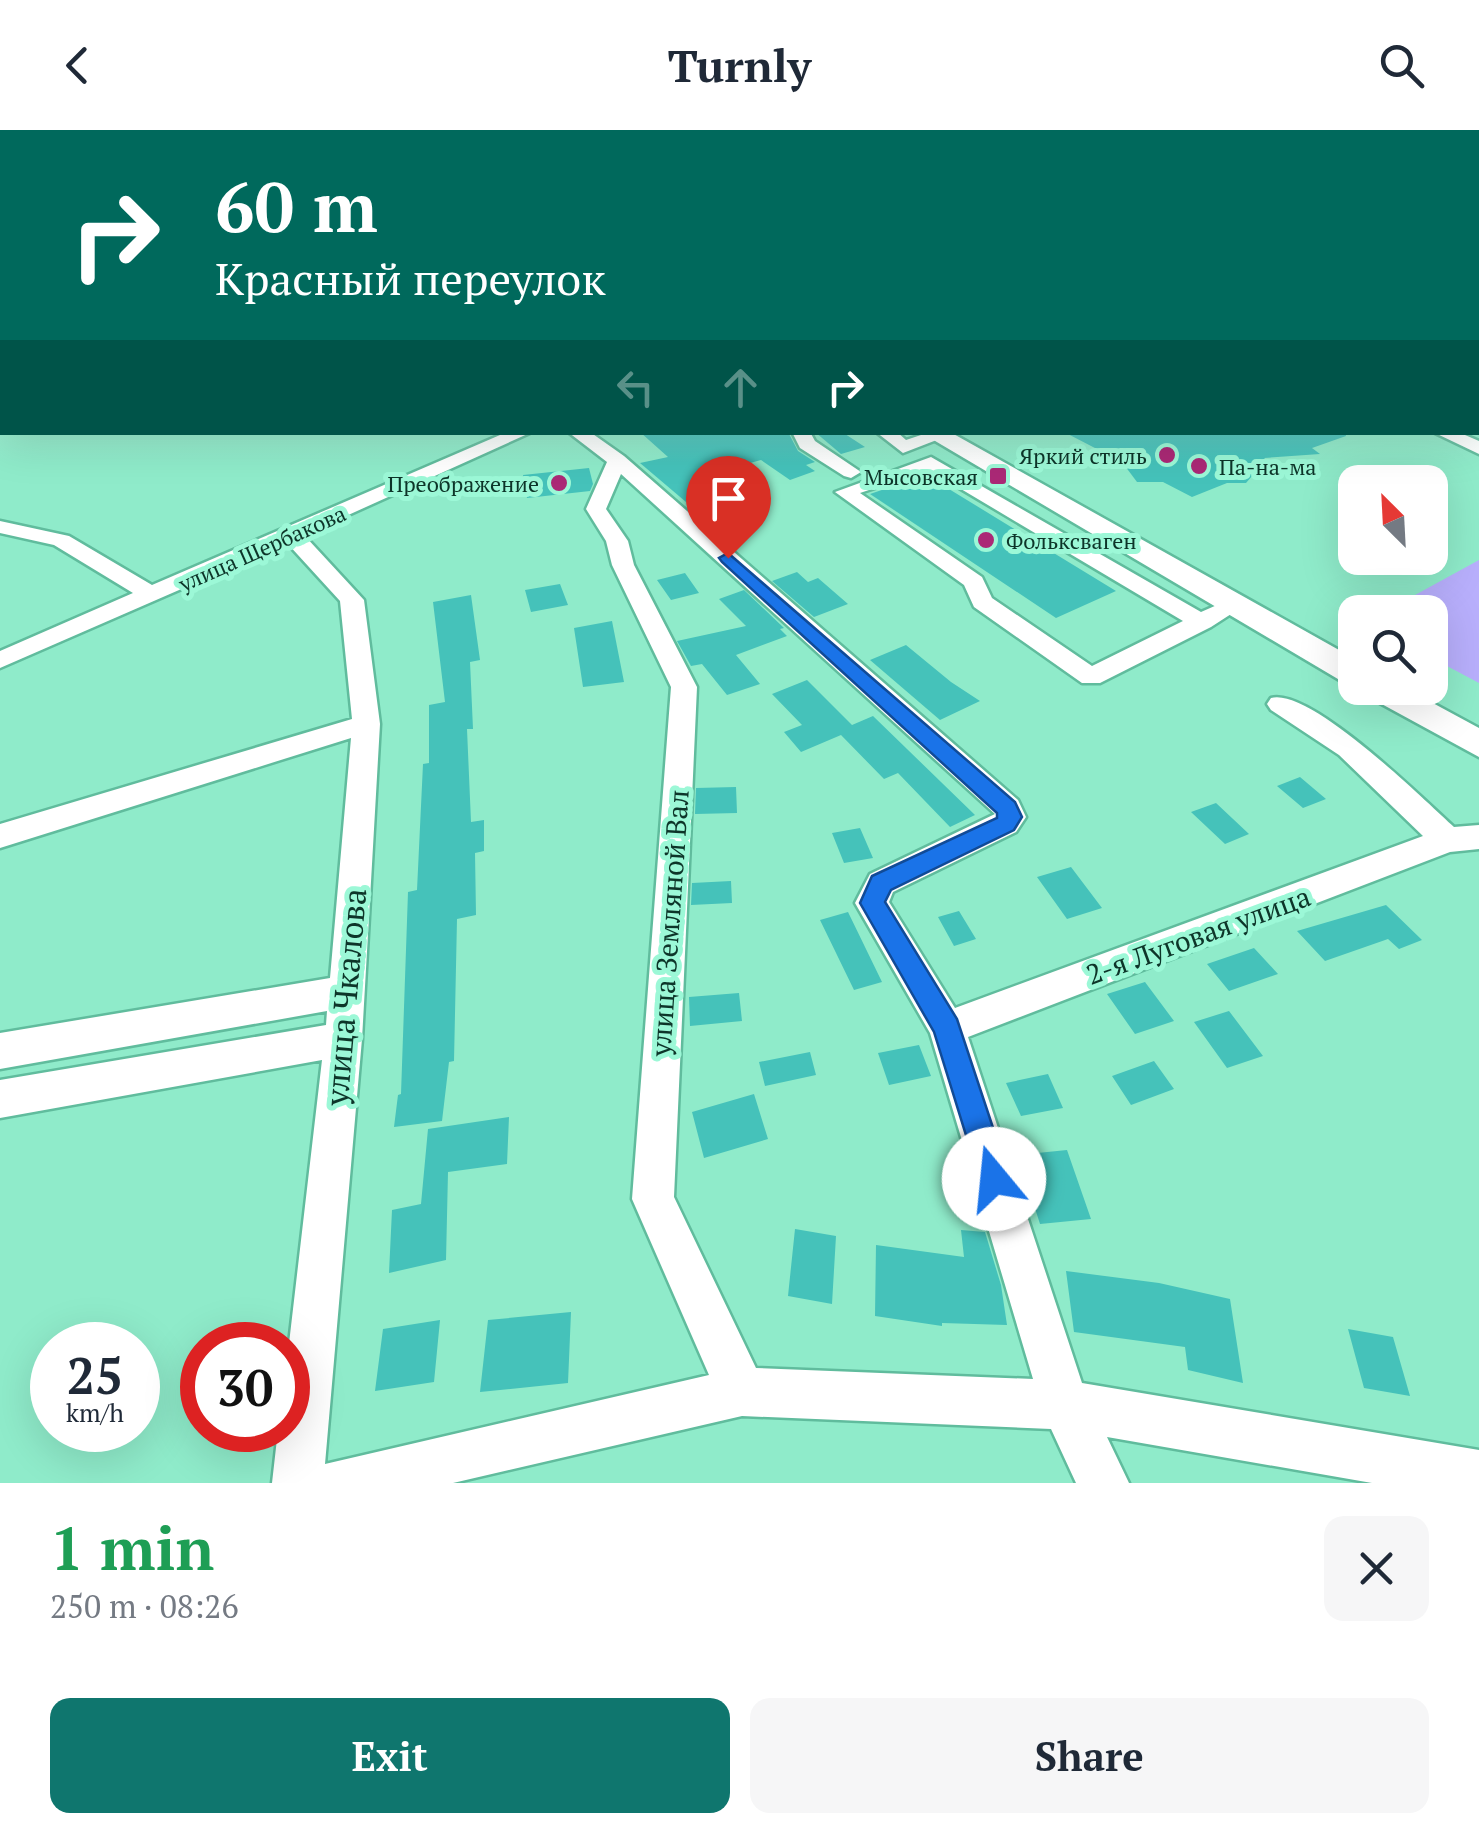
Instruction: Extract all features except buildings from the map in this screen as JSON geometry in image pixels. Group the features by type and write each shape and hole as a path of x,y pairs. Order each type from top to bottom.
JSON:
{"main road":[{"path":"947,435 1338,664"},
{"path":"947,435 1338,642"},
{"path":"1448,703 1479,720"},
{"path":"1410,705 1479,744"}],"street":[{"name":"улица Щербакова","path":"0,660 516,435"},
{"path":"803,435 808,444 852,472"},
{"path":"889,435 902,447 942,435"},
{"path":"1449,435 1479,448"},
{"path":"601,442 1007,808 1011,817 1006,824 881,883 872,903 947,1028 1065,1405 1103,1483"},
{"name":"улица Земляной Вал","path":"601,442 596,509 616,541 684,687 652,1199 742,1392"},
{"path":"1202,622 931,463 845,492 974,582 982,602 1091,678 1202,622 1233,605"},
{"path":"0,527 18,527 90,552 152,596"},
{"name":"улица Чкалова","path":"292,535 352,600 366,724 343,1039 298,1483"},
{"name":"2-я Луговая улица","path":"1280,704 1348,748 1463,839"},
{"path":"0,836 366,724"},
{"name":"2-я Луговая улица","path":"947,1028 1463,839"},
{"path":"0,1051 347,992"},
{"path":"0,1099 343,1039"},
{"path":"341,1483 742,1392 1065,1405 1479,1476"}],"shaded area":[{"path":"1479,560 1479,683 1448,667 1448,595 1415,595"}],"place":[{"name":"Яркий стиль","path":"1167,455"},
{"name":"Па-на-ма","path":"1199,466"},
{"name":"Мысовская","path":"998,476"},
{"name":"Преображение","path":"559,483"},
{"name":"Фольксваген","path":"986,540"}],"route":[{"path":"728,558 1007,808 1011,817 1006,824 881,883 872,903 947,1028 994,1179"}]}
